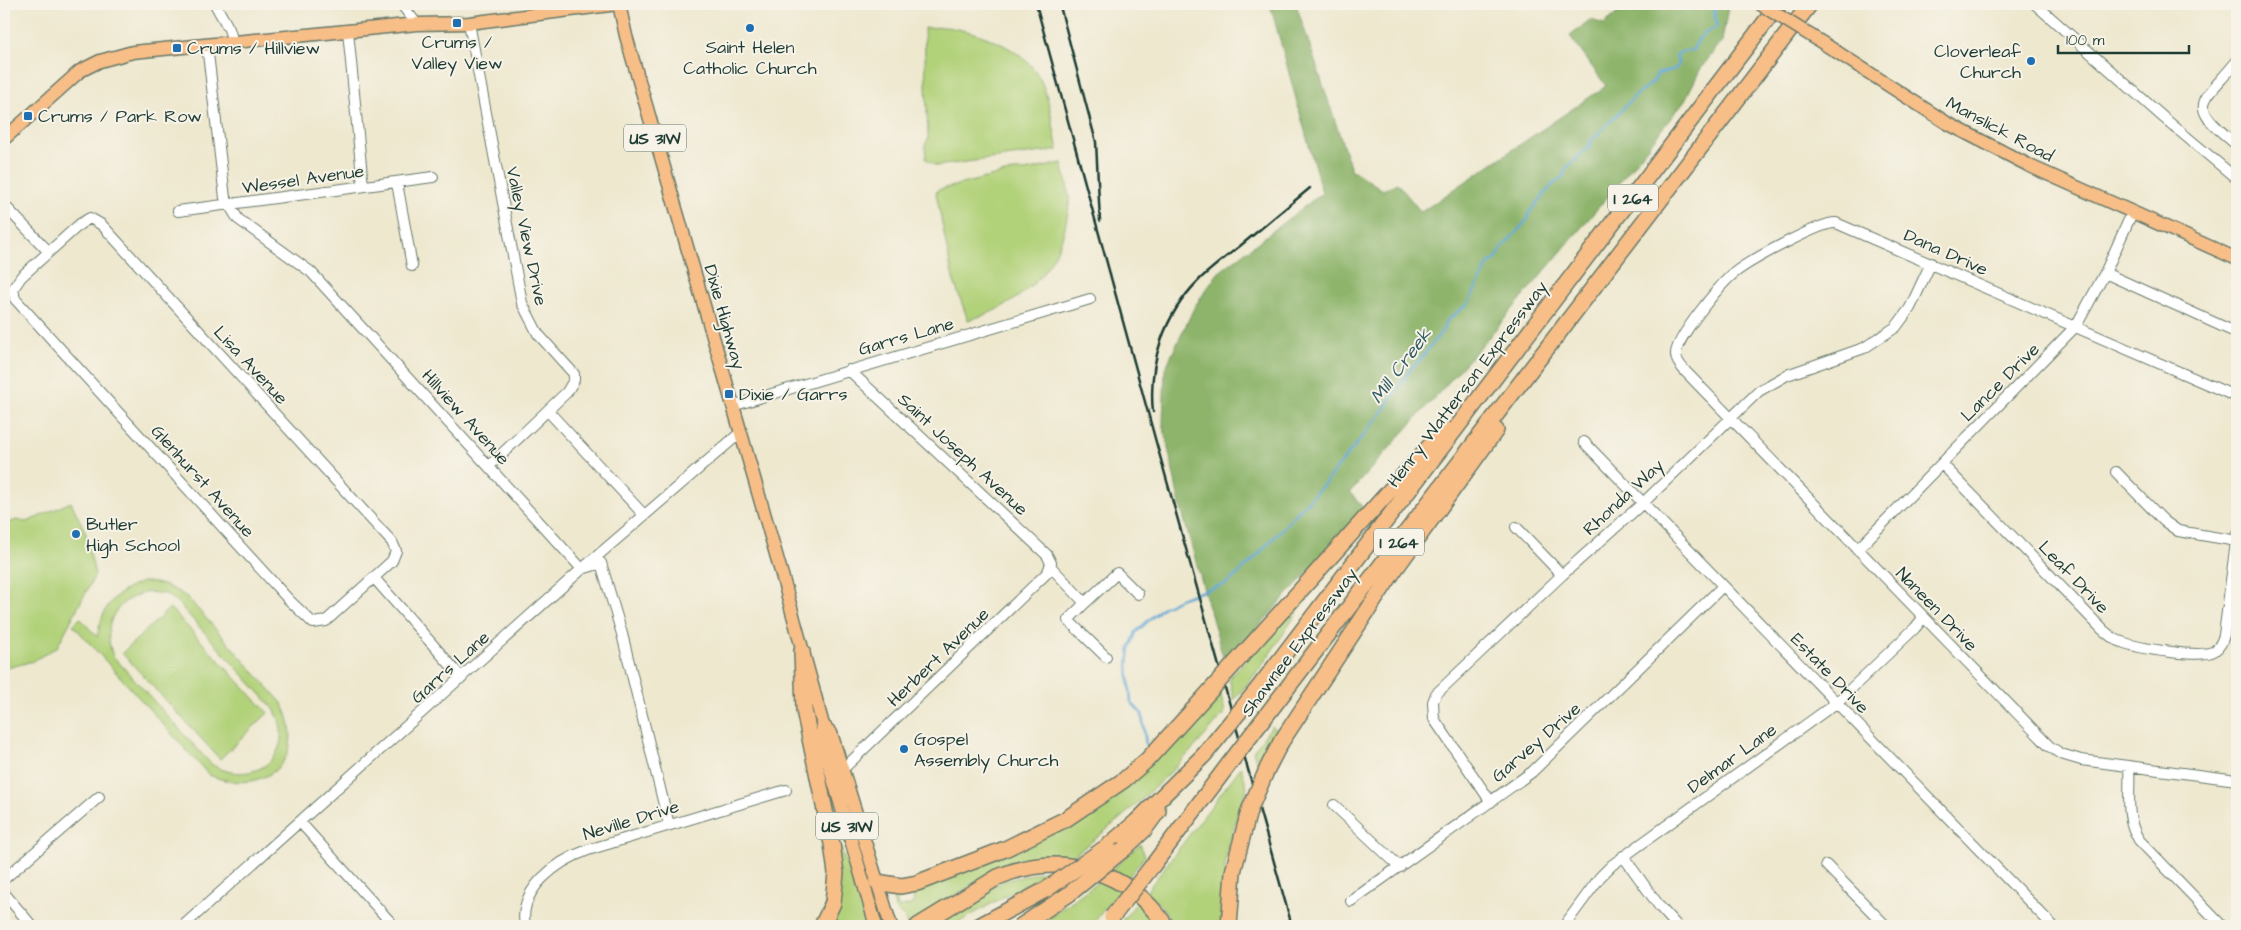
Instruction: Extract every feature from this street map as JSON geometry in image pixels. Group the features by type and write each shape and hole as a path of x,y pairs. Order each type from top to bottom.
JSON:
{"highway":[{"name":"Henry Watterson Expressway","path":"1179,782 1204,755 1257,690 1779,4"},
{"name":"I 264","path":"1524,381 1810,4"},
{"path":"1229,926 1233,872 1249,811 1268,767 1282,742 1393,572 1493,436 1524,381"},
{"name":"Shawnee Expressway","path":"1108,922 1153,866 1446,478 1524,381"},
{"path":"877,882 901,886 917,883 1006,849 1066,819 1124,780 1147,760 1192,711 1440,434 1484,392"},
{"path":"802,651 804,710 832,844 836,873 833,903 822,926"},
{"path":"1021,926 1069,894 1144,830 1179,782"},
{"name":"I 264","path":"979,926 1047,889 1108,846 1179,782"},
{"path":"918,926 998,877 1009,872 1047,864 1061,865 1106,875 1124,883 1148,903 1166,926"}],"main road":[{"path":"5,136 64,82 91,65 133,52 417,24 469,23 619,4"},
{"name":"Dixie Highway","path":"619,4 626,36 670,182 823,725 821,737 876,926"},
{"name":"Manslick Road","path":"1760,4 1947,123 2029,166 2237,259"},
{"name":"Dixie Highway","path":"823,725 831,733 891,926"}],"street":[{"path":"215,4 229,29 233,42"},
{"path":"401,4 417,24"},
{"path":"2035,4 2164,118 2237,179"},
{"name":"Valley View Drive","path":"469,23 522,303 538,334 574,374 574,380 567,392 489,466"},
{"path":"348,31 363,186"},
{"name":"Hillview Avenue","path":"207,45 224,198 238,219 311,272 582,569"},
{"path":"2235,67 2204,100 2203,112 2211,124 2237,145"},
{"name":"Wessel Avenue","path":"178,211 433,178"},
{"path":"396,183 412,266"},
{"path":"4,205 49,252"},
{"name":"Lance Drive","path":"1857,550 2076,326 2105,274 2132,213"},
{"name":"Lisa Avenue","path":"49,252 85,220 92,219 102,226 392,542 395,555 375,579"},
{"name":"Dana Drive","path":"1676,351 1686,332 1735,272 1824,224 1836,223 2237,397"},
{"name":"Glenhurst Avenue","path":"49,252 16,283 12,292 15,299 289,600 314,623 322,623 375,579"},
{"name":"Rhonda Way","path":"1491,802 1441,732 1434,719 1432,702 1439,691 1562,574 1643,503 1759,391 1777,379 1857,351 1887,335 1896,327 1910,308 1931,263"},
{"path":"2105,274 2237,333"},
{"name":"Garrs Lane","path":"732,406 1090,299"},
{"name":"Naneen Drive","path":"1676,351 1680,366 2049,746 2069,758 2237,780"},
{"name":"Saint Joseph Avenue","path":"849,370 1047,555 1051,565 1085,603"},
{"path":"548,411 644,515"},
{"name":"Garrs Lane","path":"188,925 582,569 740,433"},
{"name":"Estate Drive","path":"1584,442 2054,926"},
{"name":"Leaf Drive","path":"1942,464 2114,639 2150,648 2198,654 2214,651 2219,646 2224,635 2237,539"},
{"path":"2116,472 2164,521 2178,531 2237,539"},
{"path":"1516,527 1562,574"},
{"path":"582,569 601,563 622,634 669,825"},
{"name":"Herbert Avenue","path":"842,770 1051,565"},
{"path":"1106,657 1068,620 1117,573 1138,594"},
{"path":"375,579 462,678"},
{"name":"Garvey Drive","path":"1351,902 1491,802 1551,755 1724,586"},
{"name":"Delmar Lane","path":"1564,926 1600,877 1623,856 1836,703 1915,628 1923,618"},
{"path":"2129,766 2128,810 2132,829 2139,840 2222,926"},
{"name":"Neville Drive","path":"525,926 524,910 528,898 564,860 588,850 786,790"},
{"path":"4,879 99,797"},
{"path":"1334,805 1400,867"},
{"path":"300,822 394,926"},
{"path":"1623,856 1660,907 1677,926"},
{"path":"1826,866 1886,926"},
{"path":"4,893 32,926"}],"green space":[{"path":"1270,4 1296,4 1351,169 1383,190 1397,183 1421,212 1606,86 1570,36 1591,20 1604,24 1629,4 1724,4 1728,7 1722,41 1701,68 1685,100 1619,183 1489,337 1350,492 1364,509 1225,664 1180,505 1163,423 1165,369 1195,306 1218,273 1322,193"},
{"path":"945,27 987,38 1014,51 1026,60 1035,71 1045,91 1058,150 936,166 926,159 925,145 928,139 924,28"},
{"path":"1062,163 1069,208 1060,244 1052,260 1030,287 1016,298 985,315 968,320 953,279 936,193 938,190 1013,171 1025,171"},
{"path":"71,502 85,531 95,575 57,647 33,661 4,669 4,525 16,520 27,522"},
{"path":"142,582 160,584 187,597 282,703 289,723 291,741 286,756 277,769 264,777 248,781 229,781 209,775 73,625 80,618 97,637 102,617 110,602 123,591","holes":["148,592 165,594 176,601 274,709 280,725 281,740 276,753 268,763 256,770 242,773 227,771 211,764 113,656 110,644 110,624 119,607 137,595"]},
{"path":"1307,598 1261,667 1234,700 1229,678 1285,618"},
{"path":"170,608 268,713 220,759 122,653"},
{"path":"1219,688 1225,712 1209,732 1155,787 1077,853 1066,861 1040,858 1016,863 983,878 907,926 904,917 895,909 892,893 896,893 898,908 914,904 913,891 1066,825"},
{"path":"1272,726 1278,731 1258,765 1253,751"},
{"path":"1241,767 1247,787 1228,846 1225,866 1224,926 1174,926 1163,908 1146,892"},
{"path":"838,840 846,864 851,863 869,926 822,926"},
{"path":"1140,844 1145,856 1127,879 1112,870"},
{"path":"1053,869 952,926 928,926 1003,881"},
{"path":"1102,879 1121,888 1091,926 1038,926"},
{"path":"1138,901 1160,926 1118,926"}],"waterway":[{"name":"Mill Creek","path":"1146,745 1142,714 1131,702 1128,666 1130,648 1136,632 1162,608 1182,598 1228,583 1252,561 1324,484 1380,415 1413,366 1443,330 1446,321 1468,304 1488,265 1497,258 1502,248 1528,219 1529,213 1553,184 1562,178 1566,168 1589,147 1591,141 1632,99 1654,81 1657,74 1675,69 1679,64 1676,56 1681,52 1693,50 1702,36 1717,27 1714,11 1719,4"}],"railway":[{"path":"1036,4 1156,442 1292,926"},
{"path":"1061,10 1096,142 1100,221"},
{"path":"1153,412 1152,394 1156,358 1161,341 1176,308 1214,267 1310,188"}],"place":[{"name":"Crums / Valley View","path":"457,23"},
{"name":"Saint Helen Catholic Church","path":"750,28"},
{"name":"Crums / Hillview","path":"177,48"},
{"name":"Cloverleaf Church","path":"2031,61"},
{"name":"Crums / Park Row","path":"28,116"},
{"name":"Dixie / Garrs","path":"729,394"},
{"name":"Butler High School","path":"76,534"},
{"name":"Gospel Assembly Church","path":"904,749"}]}
